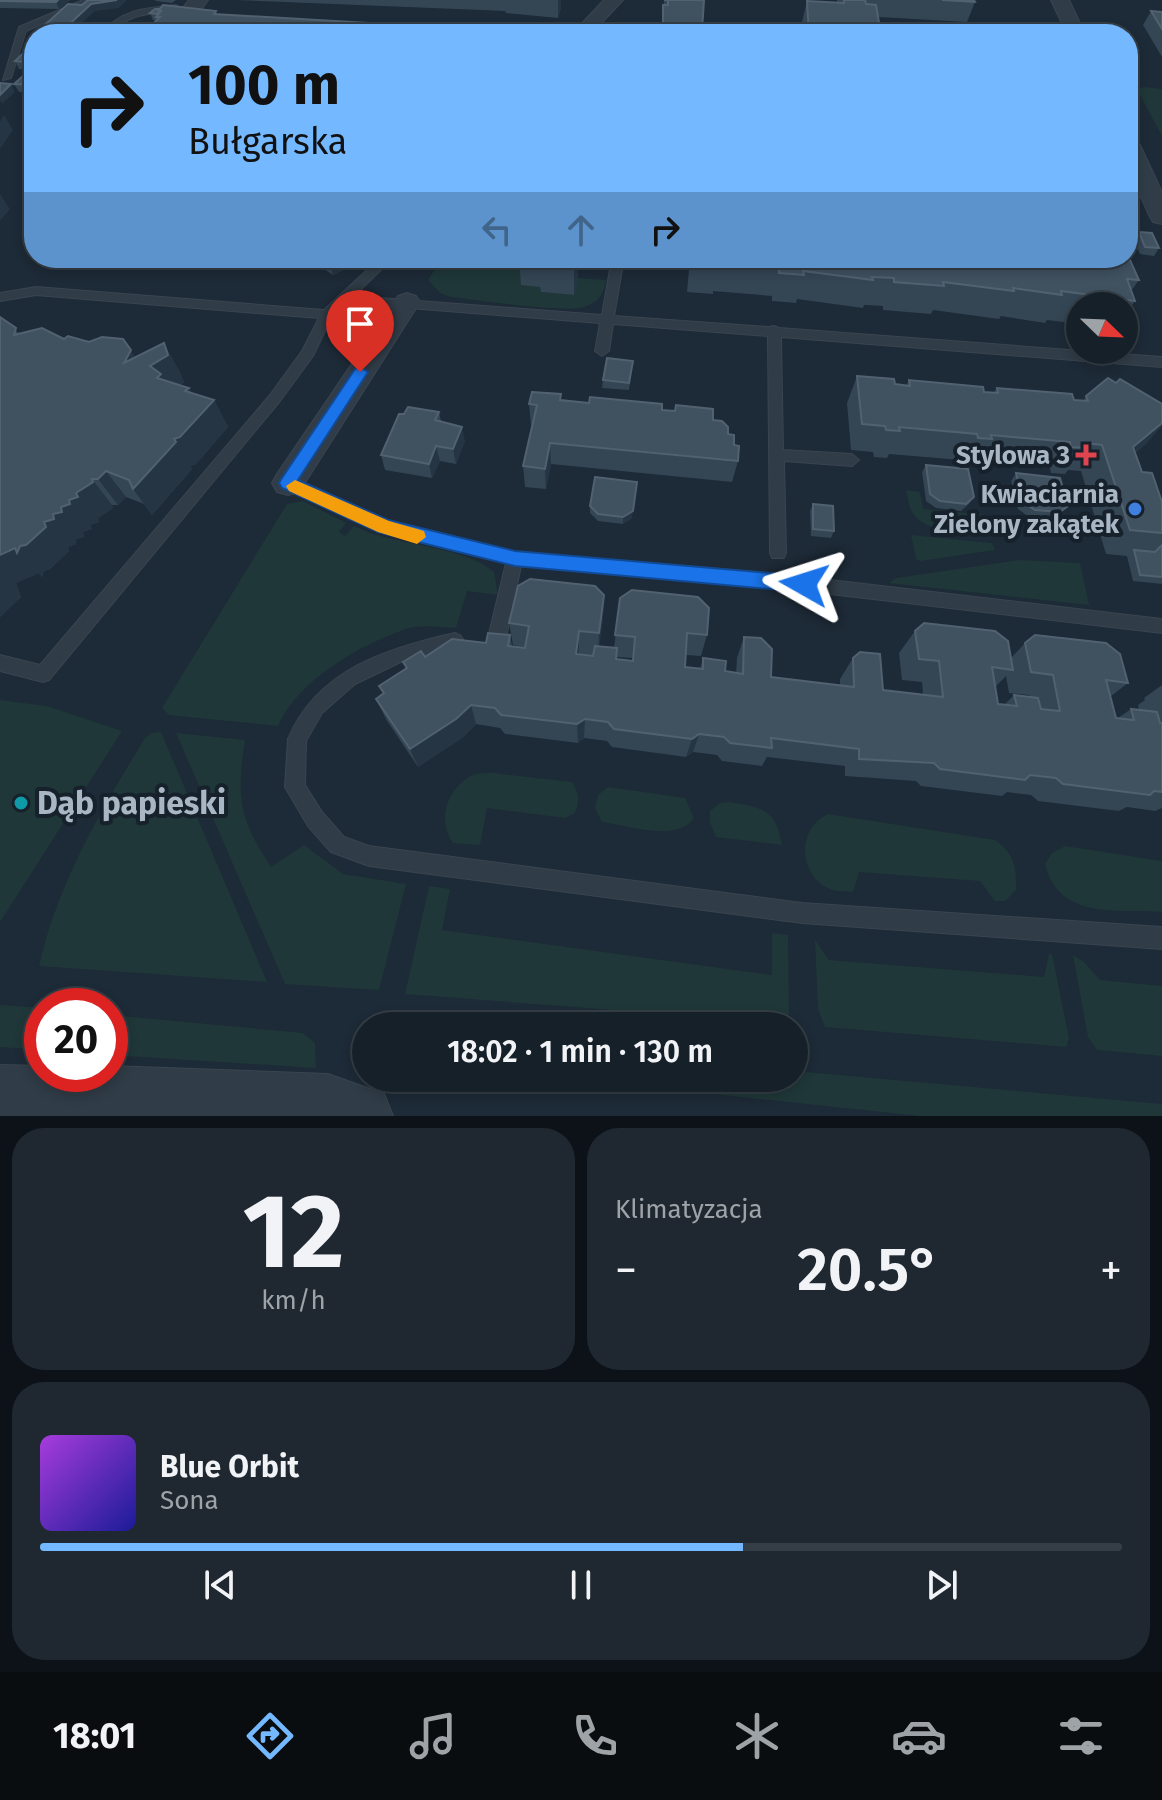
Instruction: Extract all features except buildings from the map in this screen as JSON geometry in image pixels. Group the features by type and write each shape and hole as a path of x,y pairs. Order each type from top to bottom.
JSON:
{"street":[{"path":"591,24 614,0"},
{"path":"1060,0 1071,24"},
{"path":"196,10 226,24"},
{"path":"1138,152 1162,158"},
{"path":"1138,163 1162,217"},
{"path":"288,483 407,302"},
{"path":"0,1096 159,1097 328,1105 362,1116"}],"lane":[{"path":"34,24 90,0"},
{"path":"113,24 126,14 196,10"},
{"path":"6,78 24,28"},
{"path":"0,663 43,674 275,398 308,353 327,314 377,268"},
{"path":"602,351 616,268"},
{"path":"0,297 36,291 327,314"},
{"path":"344,299 1162,362"},
{"path":"774,330 778,553"},
{"path":"778,455 852,460"},
{"path":"288,483 396,531 515,559 779,581 1162,626"},
{"path":"496,642 515,559"},
{"path":"455,641 404,652 349,678 316,707 297,739 295,787 315,819 338,845 369,856 802,913 1162,938"}],"green space":[{"path":"1162,89 1162,136 1138,91"},
{"path":"436,268 530,268 542,287 541,292 574,295 578,278 606,280 597,300 584,307 573,308 451,297 440,293 428,280"},
{"path":"906,490 920,492 923,509 987,515 987,522 980,527 961,531 929,526 912,513"},
{"path":"303,501 346,523 339,532 345,536 354,526 482,563 494,572 498,595 467,591 456,628 412,627 369,644 332,666 300,694 278,726 169,715 162,708 287,504"},
{"path":"911,535 992,543 995,550 920,561 916,559"},
{"path":"1020,560 1080,563 1089,605 889,583 896,578"},
{"path":"0,700 47,706 122,731 0,922"},
{"path":"161,732 267,982 39,966 57,906 82,848 145,738 151,733"},
{"path":"176,733 245,740 241,777 243,807 252,835 271,867 304,845 343,874 406,884 379,990 285,984"},
{"path":"493,773 572,782 578,797 575,813 565,818 487,808 480,845 453,843 445,816 450,798 469,777"},
{"path":"608,787 685,798 694,818 676,830 664,831 602,822 595,808 598,795"},
{"path":"730,802 766,812 776,824 782,845 716,837 710,823 710,811 720,803"},
{"path":"828,814 995,840 1013,862 1016,890 1005,901 995,901 980,881 859,872 853,892 833,890 814,877 805,855 810,831 817,821"},
{"path":"1065,846 1162,861 1162,912 1092,908 1063,895 1052,882 1045,864 1052,853"},
{"path":"429,886 450,889 442,930 772,975 772,933 788,935 789,1012 640,1012 405,994"},
{"path":"815,940 829,960 1044,977 1049,954 1052,954 1069,1038 1066,1047 825,1027 818,1009"},
{"path":"1073,955 1100,980 1162,986 1162,1056 1097,1050 1088,1037"},
{"path":"0,1005 24,1007 24,1049 0,1047"},
{"path":"128,1017 303,1033 315,1043 316,1068 128,1056"},
{"path":"808,1072 1162,1104 1162,1116 920,1116 679,1092 808,1092"}],"slow traffic":[{"path":"295,486 384,527 417,537"}],"place":[{"name":"Stylowa 3","path":"1086,455"},
{"name":"Kwiaciarnia Zielony zakątek","path":"1135,509"},
{"name":"Dąb papieski","path":"21,803"}],"route":[{"path":"360,372 288,483 384,527 515,559 804,584"}]}
